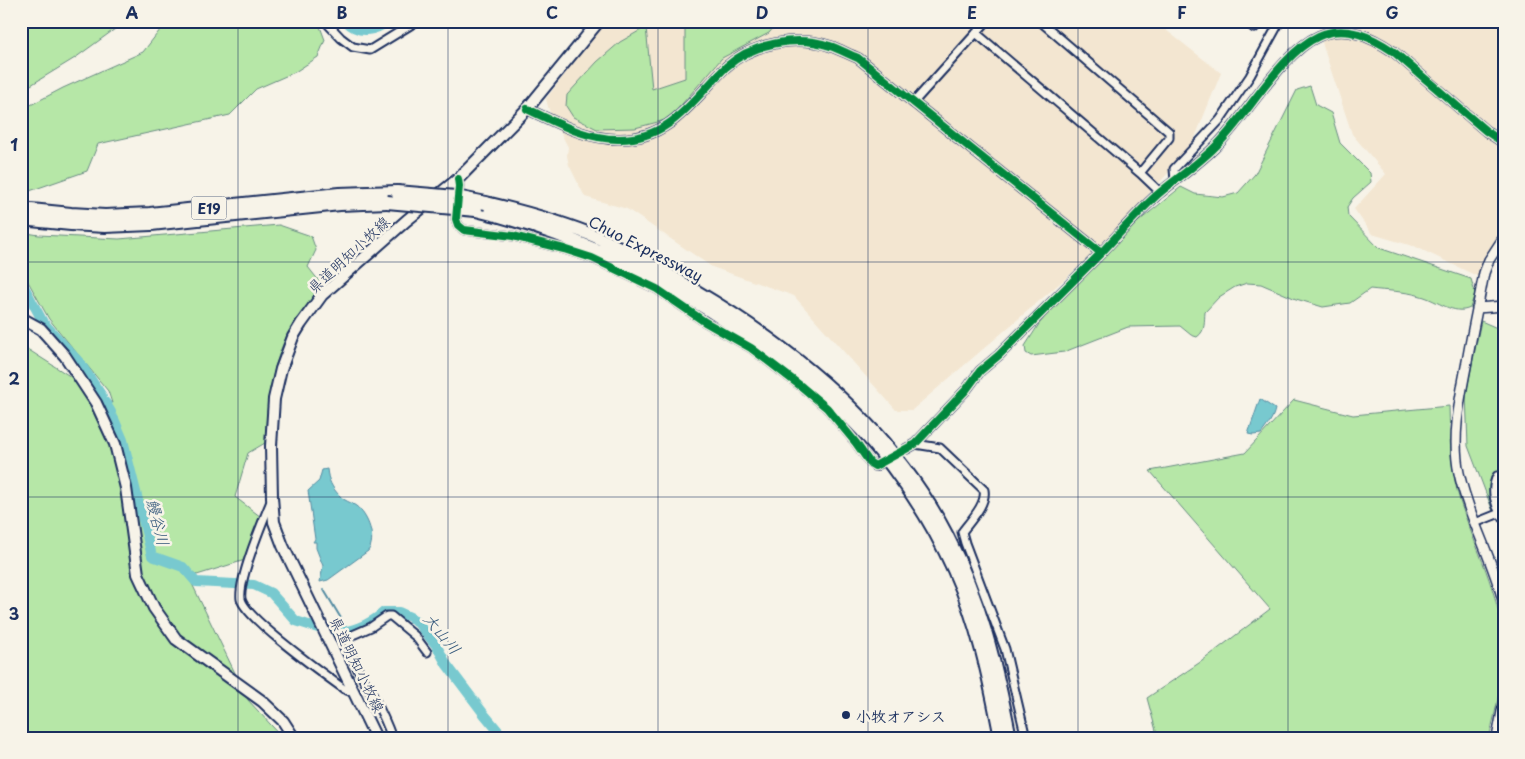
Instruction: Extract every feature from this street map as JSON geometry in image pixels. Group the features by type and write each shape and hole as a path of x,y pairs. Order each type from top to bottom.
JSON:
{"highway":[{"name":"Chuo Expressway","path":"21,209 106,216 150,214 330,195 397,192 456,197 591,246 622,261 702,306 771,352 808,380 839,407 900,476 930,524 954,570 979,636 1001,738"},
{"name":"Chuo Expressway","path":"21,218 63,224 105,226 151,224 340,204 387,202 481,206 551,220 596,237 674,278 741,319 777,344 814,374 883,441 915,484 946,535 975,597 999,678 1010,738"}],"main road":[{"name":"県道明知小牧線","path":"376,738 283,546 274,522 271,446 274,399 281,369 301,324 322,295 407,220 458,179 526,109 599,21"},
{"path":"21,318 41,329 65,356 96,403 115,444 126,488 138,574 154,608 176,638 262,701 283,721 294,738"}],"street":[{"path":"325,21 341,38 353,47 370,50 417,21"},
{"path":"914,103 987,21"},
{"path":"1040,21 1169,132 1169,138 1140,173"},
{"path":"1245,21 1254,28 1261,21"},
{"path":"1175,181 1174,169 1220,120 1250,76 1280,21"},
{"path":"906,449 916,444 966,390 980,371 1101,253 1160,192 1219,144 1290,57 1307,43 1321,35 1337,32 1354,32 1378,40 1486,131 1504,143"},
{"path":"976,33 1160,192"},
{"path":"526,109 576,132 620,139 641,136 659,130 679,117 728,66 752,51 776,43 805,41 830,46 858,58 1101,253"},
{"path":"458,179 456,219 458,225 464,230 513,236 564,249 592,258 657,288 704,322 751,348 802,387 827,408 870,463 878,465"},
{"path":"1504,237 1488,260 1484,273 1459,400 1456,438 1459,471 1467,504 1494,570 1504,604"},
{"path":"1477,308 1504,306"},
{"path":"916,444 940,448 984,490 982,503 962,532 1005,649 1026,738"},
{"path":"1475,523 1502,516 1494,498 1498,476"},
{"path":"272,497 247,568 241,590 241,600 254,616 311,664 344,689 355,693"},
{"path":"392,738 385,719 360,676 350,652 348,637 371,627 387,616 391,616 415,636 427,652"},
{"path":"1497,738 1504,702"}],"shaded area":[{"path":"605,21 1161,21 1166,30 1221,73 1194,140 1183,157 1088,259 912,410 896,410 794,296 712,267 627,209 585,197 569,165 568,147 549,110 546,99"},
{"path":"1317,21 1504,21 1504,230 1493,244 1479,277 1416,247 1372,234 1354,209 1386,174 1352,134 1323,46"}],"green space":[{"path":"21,21 126,21 75,58 21,91"},
{"path":"167,21 318,21 325,40 318,57 295,72 256,89 230,115 98,144 87,171 21,194 21,110 63,88 143,52"},
{"path":"691,21 779,21 769,33 722,58 669,119 635,128 597,129 573,117 566,106 567,95 597,62 620,42 646,27 652,89 685,78 685,24"},
{"path":"1310,86 1316,105 1331,113 1340,143 1370,173 1371,182 1353,198 1347,207 1348,216 1379,248 1471,279 1475,293 1470,308 1464,310 1452,309 1415,294 1370,289 1350,303 1323,307 1296,299 1261,284 1247,283 1235,287 1219,297 1205,312 1203,329 1197,337 1191,335 1180,326 1128,327 1064,352 1031,356 1026,353 1025,346 1039,324 1064,294 1134,225 1181,187 1195,194 1223,197 1238,193 1255,174 1297,90"},
{"path":"279,225 311,236 316,250 308,267 323,286 290,329 278,357 271,384 265,443 248,453 235,497 261,517 245,560 197,575 183,565 248,700 283,738 21,738 21,345 112,403 108,391 49,319 21,269 21,232 39,235 119,239"},
{"path":"1481,321 1504,331 1504,526 1492,509 1468,446 1466,394"},
{"path":"1294,400 1353,415 1449,406 1454,477 1466,519 1492,588 1501,624 1503,666 1489,738 1158,738 1147,698 1202,661 1270,609 1150,471 1245,453"}],"water":[{"path":"1260,399 1275,409 1274,413 1261,434 1248,434"},
{"path":"327,469 329,480 337,493 343,499 356,506 364,515 370,527 372,540 368,551 328,580 320,582 323,566 316,548 316,542 313,542 315,539 308,491 319,481 322,470"}],"waterway":[{"path":"346,21 362,30 373,29 389,21"},
{"name":"鰻谷川","path":"21,281 43,322 80,363 102,396"},
{"name":"鰻谷川","path":"105,402 111,412"},
{"name":"鰻谷川","path":"114,419 123,440 152,556 183,567 196,582 254,585 271,593 296,621 318,628"},
{"path":"324,590 342,620 343,632"},
{"name":"大山川","path":"331,631 352,630 373,621 384,612 399,612 410,617 418,623 436,645 447,665 504,738"}],"cycle path":[{"path":"527,109 595,137 607,139 638,137 667,125 680,115 726,67 749,52 775,43 789,41 803,41 833,47 858,58 1101,253 1150,202 1204,158 1218,144 1292,55 1305,44 1329,33 1349,32 1377,41 1394,52 1486,131 1504,143"},
{"path":"458,179 456,219 458,225 464,230 513,236 564,249 592,258 657,289 705,322 751,348 802,387 827,408 870,463 875,466 915,444 966,390 980,371 999,355 1101,253"}],"place":[{"name":"小牧オアシス","path":"846,715"}]}
